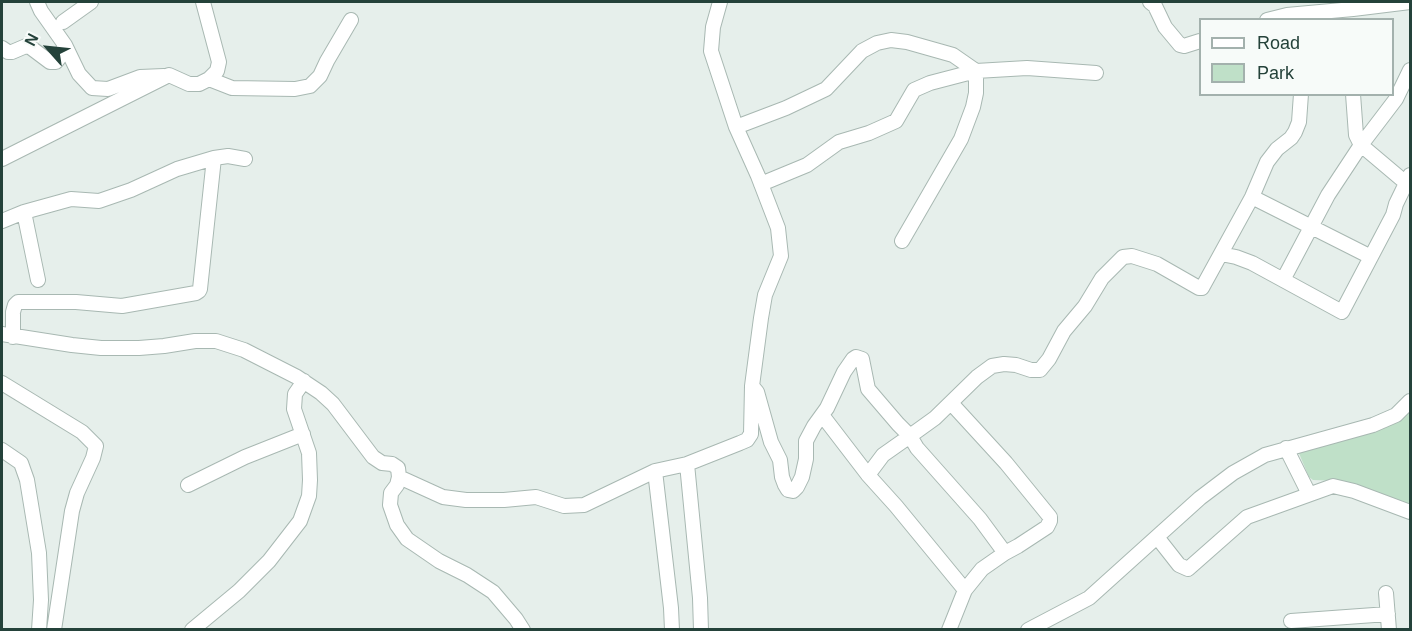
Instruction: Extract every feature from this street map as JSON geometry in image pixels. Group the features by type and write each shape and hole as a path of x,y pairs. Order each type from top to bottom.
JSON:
{"street":[{"path":"37,2 79,74 92,88 108,89 140,77 169,75 189,84 199,84 209,79 217,71 219,62 203,2"},
{"path":"63,22 91,2"},
{"path":"399,477 443,497 466,500 504,500 536,497 564,506 584,505 655,471 687,464 747,440 751,434 752,386 765,295 781,256 778,228 736,127 711,51 713,27 720,2"},
{"path":"1150,2 1155,6 1165,27 1180,45 1199,41"},
{"path":"1275,18 1287,15 1353,14 1410,2"},
{"path":"209,79 232,88 295,89 310,86 320,76 351,20"},
{"path":"736,127 786,108 826,89 862,51 891,40 908,42 953,55 976,71"},
{"path":"2,48 12,52 26,46 30,47 50,62 56,62 64,45"},
{"path":"761,184 807,165 840,142 896,122 914,90 930,83 976,71 1027,68 1096,73"},
{"path":"1283,280 1328,195 1361,145 1396,99 1410,70"},
{"path":"902,241 967,126 976,93 976,71"},
{"path":"2,159 169,75"},
{"path":"868,475 883,455 935,418 976,377 992,366 1016,365 1031,370 1040,370 1049,359 1064,331 1085,306 1102,279 1123,257 1131,256 1157,264 1199,288 1204,286 1252,197 1267,162 1295,132 1299,122 1300,96"},
{"path":"1221,254 1252,263 1342,312 1393,215 1408,179 1361,145 1356,135 1353,96"},
{"path":"2,221 71,198 99,201 214,158 228,156 245,159"},
{"path":"214,158 199,291 122,306 76,302 18,302 15,305 7,335 101,348 139,348 195,341 216,341 244,350 304,381 333,404 373,457 382,463 395,465 399,470 397,485 391,493 390,505 397,525 407,539 439,561 493,592 523,630"},
{"path":"1252,197 1371,257"},
{"path":"24,212 38,280"},
{"path":"752,386 757,392 771,441 780,460 782,477 788,490 793,491 802,477 806,459 806,441 827,408 844,372 853,359 856,357 862,359 868,389 980,519 1005,553"},
{"path":"192,630 239,591 269,561 300,520 309,496 309,453 294,409 295,394 304,381"},
{"path":"2,383 82,432 96,446 72,511 54,630"},
{"path":"1029,630 1089,598 1200,498 1233,473 1265,455 1373,426 1396,415 1410,401"},
{"path":"949,630 965,590 982,569 1047,527 1050,521 1050,517 1006,463 951,403"},
{"path":"822,415 868,475 965,590"},
{"path":"188,485 245,457 303,434"},
{"path":"1286,448 1309,494"},
{"path":"2,450 21,463 27,480 39,553 41,600 39,630"},
{"path":"687,464 701,630"},
{"path":"655,471 672,630"},
{"path":"1157,537 1179,565 1188,569 1247,517 1334,486 1410,512"},
{"path":"1386,593 1389,630"},
{"path":"1291,621 1388,614"}],"green space":[{"path":"1410,407 1410,506 1339,481 1313,480 1309,477 1298,451"}]}
